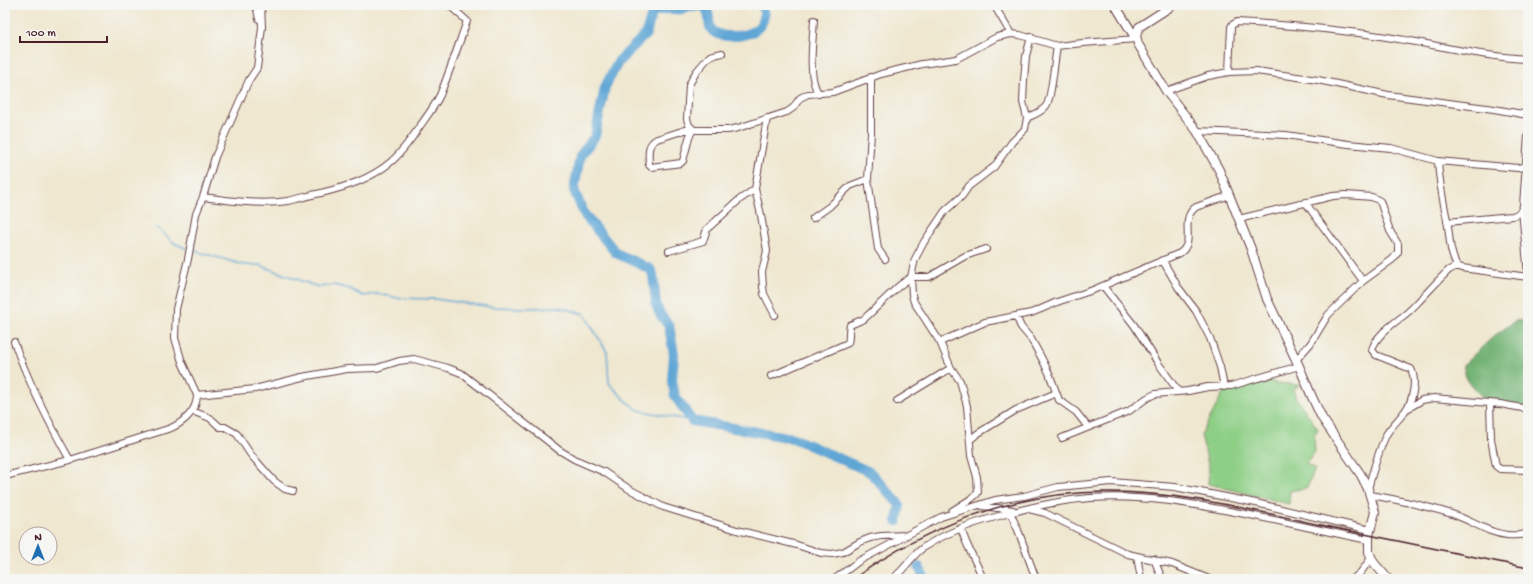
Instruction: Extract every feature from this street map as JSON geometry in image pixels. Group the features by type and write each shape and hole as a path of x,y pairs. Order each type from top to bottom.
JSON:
{"street":[{"path":"256,5 261,34"},
{"path":"5,476 70,460 171,428 181,424 192,411 197,401 197,395 178,350 174,327 176,309 188,259 196,214 204,197 215,157 249,80 257,68 261,34 261,5"},
{"path":"204,197 226,201 275,202 340,189 356,183 377,172 401,152 440,96 467,21 449,5"},
{"path":"994,5 1011,34"},
{"path":"1115,5 1166,91 1197,131 1219,170 1240,219 1267,300 1298,363 1322,418 1361,475 1370,492 1375,512 1370,530 1368,547 1371,558 1388,579"},
{"path":"1136,39 1137,31 1141,25 1173,5"},
{"path":"1522,5 1528,6"},
{"path":"814,20 812,63 814,86 819,94"},
{"path":"1229,72 1231,27 1236,22 1269,24 1392,38 1494,56 1528,59"},
{"path":"693,129 689,138 684,161 681,163 651,167 648,149 654,141 681,131 693,129 728,130 738,128 787,112 808,94 832,92 871,77 903,68 956,59 998,37 1011,34 1031,37 1049,45 1057,46 1136,39"},
{"path":"835,579 859,561 941,517 971,499 978,492 977,477 971,456 967,412 960,381 951,368 940,342 914,302 911,277 917,254 941,216 962,196 969,186 994,167 1024,128 1027,118 1023,102 1024,80 1026,56 1031,37"},
{"path":"1027,118 1047,106 1050,99 1057,46"},
{"path":"693,129 689,125 687,119 689,85 696,72 710,56 722,53"},
{"path":"1166,91 1198,78 1229,72 1256,71 1318,80 1388,96 1494,109 1528,115"},
{"path":"871,77 871,133 868,179 878,249 884,259"},
{"path":"767,118 762,139 755,189 767,251 762,272 762,287 775,315"},
{"path":"1197,131 1286,135 1348,144 1386,147 1438,161 1518,168 1522,167 1526,163"},
{"path":"1407,410 1413,390 1413,374 1411,369 1376,355 1372,350 1373,344 1449,270 1457,266 1468,269 1528,276 1522,210 1528,136"},
{"path":"1438,161 1439,178 1452,252 1457,266"},
{"path":"813,218 830,206 850,186 868,179"},
{"path":"669,251 702,241 707,229 739,200 755,189"},
{"path":"940,342 985,322 1036,311 1103,286 1180,253 1186,247 1188,239 1188,216 1191,210 1230,195"},
{"path":"1062,438 1129,411 1155,394 1188,391 1208,387 1238,385 1298,363 1328,315 1363,281 1393,259 1398,252 1398,244 1390,231 1380,201 1372,197 1346,195 1333,196 1240,219"},
{"path":"1305,202 1363,281"},
{"path":"1447,222 1512,216 1518,214 1522,210"},
{"path":"771,376 848,343 850,338 850,325 864,319 899,286 911,277 929,276 965,256 986,249"},
{"path":"1163,261 1178,287 1196,311 1210,338 1220,367 1224,387"},
{"path":"1103,286 1134,325 1178,391"},
{"path":"1016,316 1021,327 1034,344 1041,357 1062,404 1076,412 1088,427"},
{"path":"14,342 28,379 70,460"},
{"path":"197,395 255,389 302,376 347,369 377,368 403,360 414,359 426,361 461,373 559,450 574,459 604,472 629,489 663,507 737,530 822,553 832,554 843,552 860,542 881,536 907,535"},
{"path":"897,401 951,368"},
{"path":"970,440 977,434 1016,410 1056,393"},
{"path":"1370,492 1377,458 1387,433 1407,410 1422,400 1434,398 1490,403 1528,409"},
{"path":"1490,403 1491,439 1496,466 1500,468 1528,470"},
{"path":"192,411 214,421 220,427 225,427 237,434 248,451 274,481 285,489 293,491"},
{"path":"941,517 995,500 1024,496 1058,487 1123,482 1175,487 1256,503 1370,530"},
{"path":"1370,492 1453,514 1481,528 1504,535 1515,536 1528,534"},
{"path":"892,579 899,574 916,553 938,539 961,528 1025,508 1091,498 1161,500 1222,510 1368,540"},
{"path":"979,505 1017,510"},
{"path":"1025,508 1045,513 1128,554 1154,559 1178,566 1209,579"},
{"path":"1010,512 1028,555 1036,579"},
{"path":"961,528 964,541 983,579"},
{"path":"1137,556 1141,579"},
{"path":"1353,579 1358,576 1371,558"},
{"path":"1154,559 1162,579"}],"green space":[{"path":"1528,320 1528,408 1497,403 1482,397 1467,381 1463,365 1494,336 1515,321"},
{"path":"1266,379 1276,383 1300,385 1293,389 1296,398 1318,429 1314,435 1315,452 1306,464 1315,469 1307,488 1290,491 1289,504 1208,484 1209,468 1201,435 1224,391"}],"waterway":[{"path":"648,5 652,13 646,34 618,62 605,87 595,136 580,156 574,190 584,214 616,253 650,269 653,274 656,305 660,314 669,326 674,354 672,380 675,396 692,421 793,438 870,472 900,505 897,521"},
{"path":"652,13 663,9 681,9 701,6 707,10 710,26 714,32 720,35 736,36 745,35 758,27 764,14 762,5"},
{"path":"156,227 174,243 188,249"},
{"path":"192,250 244,265 259,265 318,287 334,285 350,289 363,296 375,294 397,298 435,299 492,307 559,307 584,314 607,352 609,383 624,399 638,410 692,421"},
{"path":"919,567 925,579"}],"railway":[{"path":"853,579 881,560 911,543 941,528 972,516 1037,498 1105,492 1160,495 1214,502 1528,568"}]}
